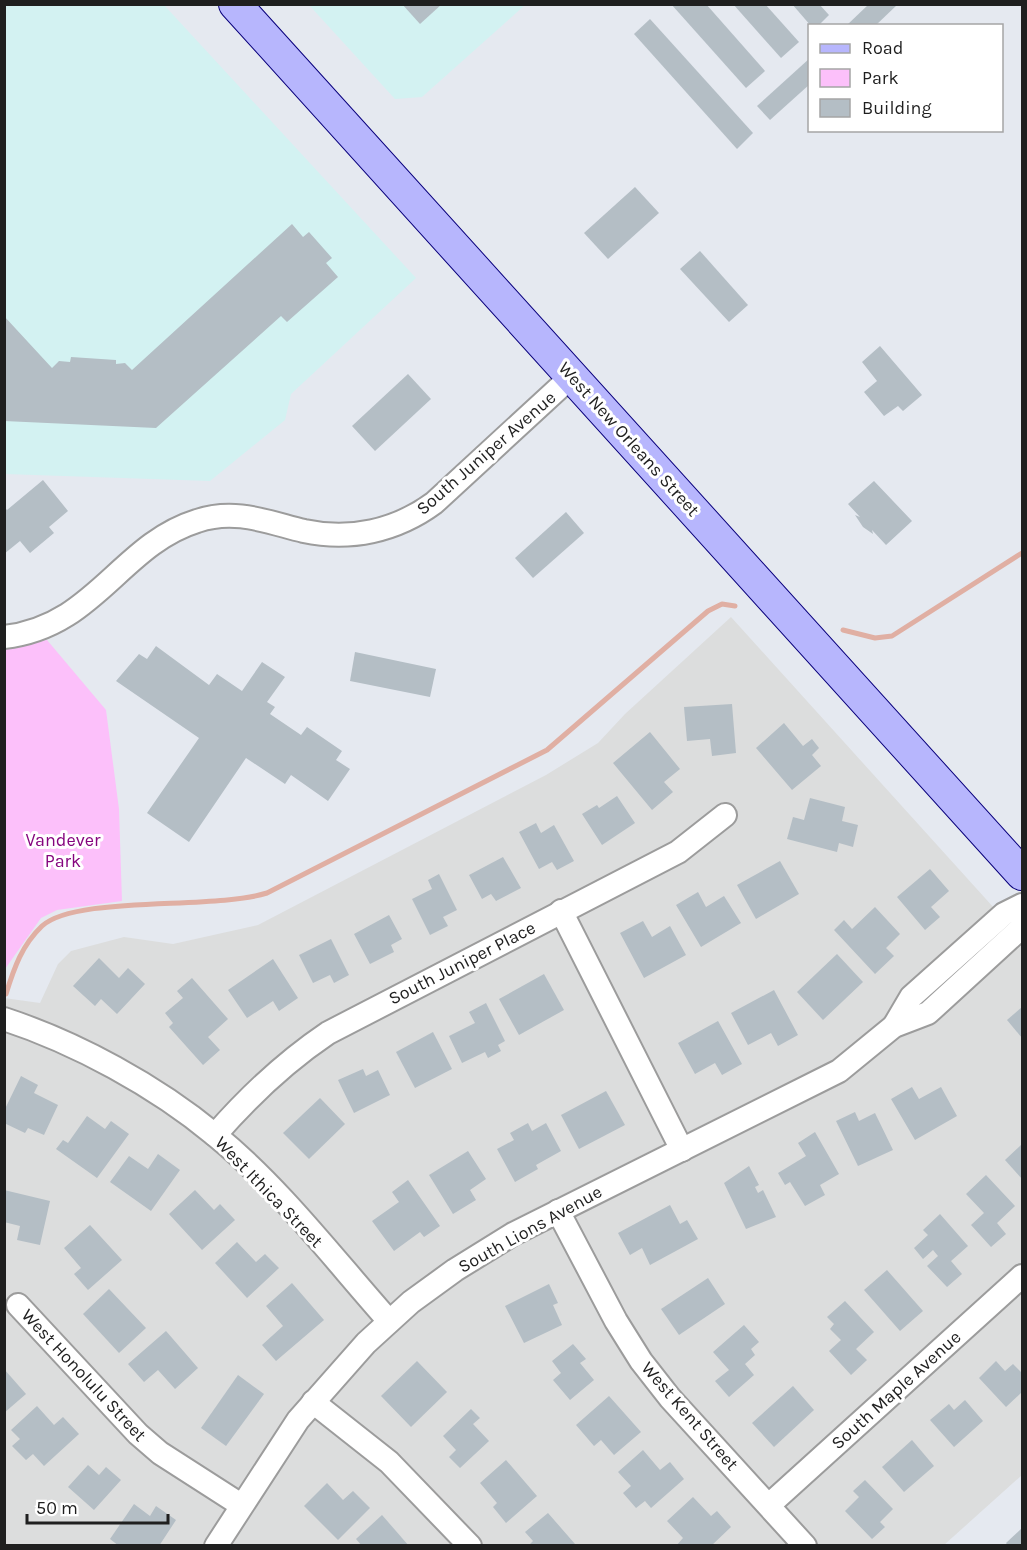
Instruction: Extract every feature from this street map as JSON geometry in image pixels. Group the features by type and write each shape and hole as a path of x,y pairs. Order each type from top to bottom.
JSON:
{"main road":[{"name":"West New Orleans Street","path":"235,4 1023,874"}],"street":[{"name":"South Juniper Avenue","path":"4,637 54,625 93,596 145,550 174,530 198,520 248,516 304,531 342,536 387,529 411,518 434,503 572,376"},
{"name":"South Juniper Place","path":"215,1135 270,1077 320,1039 561,911 678,852 725,815"},
{"name":"South Lions Avenue","path":"894,1026 911,997 1004,914 1023,905"},
{"path":"561,911 682,1150"},
{"name":"South Lions Avenue","path":"216,1545 284,1439 313,1402 389,1321 455,1270 513,1234 839,1071 894,1026 928,1013 1023,927"},
{"name":"West Ithica Street","path":"4,1020 41,1031 101,1062 166,1098 215,1135 284,1202 389,1321"},
{"name":"West Kent Street","path":"558,1211 616,1321 641,1361 670,1398 805,1545"},
{"name":"South Maple Avenue","path":"769,1505 1023,1276"},
{"name":"West Honolulu Street","path":"18,1305 138,1434 160,1453 241,1505"},
{"path":"313,1402 389,1462 470,1545"}],"shaded area":[{"path":"5,5 164,5 416,278 291,394 285,420 210,481 5,474"},
{"path":"309,5 525,5 422,97 395,99"},
{"path":"731,617 1022,939 1022,1475 944,1545 5,1545 4,998 40,1003 58,964 71,951 124,937 173,944 258,925 546,775 598,743 625,714"}],"green space":[{"name":"Vandever Park","path":"47,640 106,710 119,809 122,901 57,910 41,918 5,969 5,647"}],"building":[{"path":"402,4 442,4 420,24"},
{"path":"671,4 706,4 765,71 746,88"},
{"path":"733,4 765,4 799,42 781,58"},
{"path":"792,4 819,4 829,15 820,24 809,24"},
{"path":"869,4 898,4 877,24 848,24"},
{"path":"650,19 753,133 737,149 634,34"},
{"path":"808,60 808,86 770,120 757,106"},
{"path":"635,187 659,213 608,259 584,233"},
{"path":"292,224 303,237 309,232 332,258 326,263 338,277 287,322 281,316 156,428 4,421 4,316 52,368 59,361 70,362 71,357 116,360 116,364 125,363 132,370"},
{"path":"700,251 748,305 729,322 680,269"},
{"path":"880,346 922,395 903,411 898,406 884,416 864,392 877,381 862,362"},
{"path":"408,374 431,399 375,451 352,426"},
{"path":"43,480 68,511 49,527 54,533 30,553 20,541 4,554 4,507 7,510"},
{"path":"874,481 912,521 886,545 872,530 873,534 863,527 855,515 860,517 848,504"},
{"path":"566,512 584,533 533,578 515,558"},
{"path":"156,646 209,685 217,674 242,691 262,662 285,677 267,702 275,707 270,714 301,735 307,727 342,751 336,760 350,769 328,801 291,775 285,784 246,758 189,842 147,813 199,738 116,681 139,654 147,659"},
{"path":"355,652 436,669 430,697 350,681"},
{"path":"732,704 736,753 712,756 710,739 687,741 684,707"},
{"path":"784,723 803,746 812,739 819,748 812,755 821,766 792,790 756,748"},
{"path":"650,732 680,769 664,782 673,792 652,810 613,763"},
{"path":"617,796 635,823 602,845 582,814 597,805 599,808"},
{"path":"810,798 845,807 842,821 858,825 853,847 839,843 837,852 787,839 793,817 804,820"},
{"path":"536,823 541,833 554,825 574,861 557,870 552,862 539,869 519,832"},
{"path":"503,857 521,888 496,901 491,894 482,899 469,875"},
{"path":"780,861 799,894 756,919 737,885"},
{"path":"930,869 949,891 931,907 940,917 925,930 897,897"},
{"path":"439,874 457,910 443,917 448,926 430,935 412,899 432,889 428,880"},
{"path":"698,892 706,907 724,896 741,923 701,947 676,905"},
{"path":"875,907 900,934 886,948 894,956 875,974 834,930 844,920 852,929"},
{"path":"389,915 402,939 391,945 394,952 370,964 354,934"},
{"path":"643,921 652,937 670,926 686,955 644,978 620,933"},
{"path":"331,939 349,975 334,983 330,975 313,983 299,955"},
{"path":"837,954 863,982 823,1020 797,992"},
{"path":"99,958 119,978 128,968 145,984 117,1014 101,999 95,1006 73,986"},
{"path":"273,959 298,998 279,1011 273,1001 247,1018 228,990"},
{"path":"544,974 564,1010 519,1035 499,999"},
{"path":"192,978 228,1019 208,1037 220,1050 203,1065 169,1027 173,1023 165,1013 183,998 177,991"},
{"path":"774,990 798,1035 778,1046 771,1033 748,1045 731,1013"},
{"path":"486,1003 505,1041 498,1045 501,1051 488,1058 485,1052 462,1063 449,1036 475,1023 469,1012"},
{"path":"1022,1007 1022,1038 1007,1020"},
{"path":"718,1021 742,1064 722,1075 715,1063 695,1074 678,1043"},
{"path":"433,1032 452,1069 415,1088 396,1052"},
{"path":"363,1069 366,1076 378,1070 390,1095 354,1113 338,1080"},
{"path":"21,1076 38,1085 34,1093 58,1105 44,1135 28,1128 25,1133 4,1123 4,1111"},
{"path":"912,1087 919,1099 941,1087 957,1116 915,1140 891,1099"},
{"path":"606,1091 625,1125 579,1149 561,1115"},
{"path":"320,1098 345,1124 309,1159 283,1133"},
{"path":"855,1112 859,1121 875,1113 893,1150 858,1166 836,1121"},
{"path":"87,1116 105,1129 111,1121 129,1134 97,1178 56,1149 63,1140 68,1143"},
{"path":"528,1123 532,1131 546,1123 561,1151 536,1165 538,1169 515,1182 497,1149 514,1140 510,1133"},
{"path":"815,1132 839,1174 820,1185 825,1195 805,1206 790,1182 785,1185 778,1173 806,1156 798,1143"},
{"path":"1022,1144 1022,1179 1005,1160"},
{"path":"468,1151 486,1179 470,1190 476,1200 453,1214 429,1175"},
{"path":"158,1154 180,1170 151,1211 110,1182 129,1156 148,1169"},
{"path":"749,1166 759,1185 755,1187 758,1193 763,1190 776,1217 746,1229 724,1183"},
{"path":"986,1175 1015,1206 997,1223 1006,1234 991,1247 971,1225 984,1213 966,1194"},
{"path":"408,1180 440,1226 424,1237 420,1232 394,1251 372,1221 399,1202 392,1192"},
{"path":"4,1190 50,1201 40,1245 17,1240 20,1226 4,1222"},
{"path":"195,1190 214,1210 220,1204 235,1220 202,1250 169,1214"},
{"path":"670,1205 680,1224 687,1220 698,1239 650,1265 642,1248 630,1255 618,1233"},
{"path":"940,1214 968,1246 951,1261 962,1274 947,1287 927,1266 938,1256 933,1250 923,1259 914,1248 928,1235 923,1230"},
{"path":"90,1225 122,1260 88,1290 74,1274 81,1268 64,1248"},
{"path":"237,1242 256,1262 265,1254 279,1268 247,1298 215,1263"},
{"path":"887,1270 923,1311 900,1331 864,1290"},
{"path":"708,1278 725,1304 679,1335 661,1309"},
{"path":"292,1283 324,1320 276,1361 262,1345 283,1326 266,1306"},
{"path":"549,1284 558,1303 553,1305 562,1325 524,1343 505,1306"},
{"path":"109,1289 146,1328 119,1353 83,1314"},
{"path":"845,1301 874,1332 856,1349 867,1360 851,1375 829,1351 841,1340 830,1329 834,1324 827,1317"},
{"path":"744,1325 759,1342 751,1349 755,1355 745,1364 754,1375 729,1397 715,1381 729,1370 713,1352"},
{"path":"166,1331 198,1368 175,1389 158,1370 144,1382 128,1364"},
{"path":"573,1344 586,1359 580,1363 594,1380 570,1400 553,1380 561,1373 552,1361"},
{"path":"417,1361 447,1392 411,1427 381,1396"},
{"path":"996,1361 1005,1371 1013,1364 1022,1373 1022,1392 1006,1407 979,1378"},
{"path":"4,1369 26,1394 4,1413"},
{"path":"238,1375 264,1394 226,1446 201,1428"},
{"path":"793,1386 814,1410 774,1447 752,1423"},
{"path":"609,1396 641,1432 614,1455 601,1440 594,1446 576,1425"},
{"path":"965,1400 983,1421 954,1447 930,1420 949,1404 954,1410"},
{"path":"37,1406 54,1425 63,1417 79,1434 44,1466 33,1454 26,1460 12,1446 20,1439 11,1430"},
{"path":"471,1409 480,1418 473,1424 489,1441 460,1468 449,1457 456,1450 443,1436"},
{"path":"912,1440 934,1466 904,1492 882,1467"},
{"path":"643,1450 660,1470 670,1462 684,1479 651,1508 645,1501 636,1508 623,1493 631,1486 618,1472"},
{"path":"506,1460 537,1496 506,1523 493,1507 497,1503 480,1483"},
{"path":"88,1465 99,1475 106,1467 121,1480 94,1510 68,1487"},
{"path":"865,1480 893,1509 880,1522 885,1527 872,1539 845,1511 859,1497 853,1491"},
{"path":"327,1483 343,1500 353,1491 370,1508 338,1540 304,1506"},
{"path":"693,1497 711,1516 717,1511 731,1527 711,1546 676,1546 683,1538 667,1521"},
{"path":"134,1504 150,1516 156,1506 176,1520 159,1546 119,1546 110,1539"},
{"path":"548,1513 575,1544 573,1546 528,1546 533,1541 525,1532"},
{"path":"382,1515 409,1546 362,1546 356,1539"},
{"path":"1022,1528 1022,1546 1008,1546 1006,1543"}],"waterway":[{"path":"843,630 875,638 892,636 1022,553"},
{"path":"6,994 16,966 29,941 42,926 59,916 114,906 214,901 267,893 547,750 708,611 722,604 735,606"}]}
